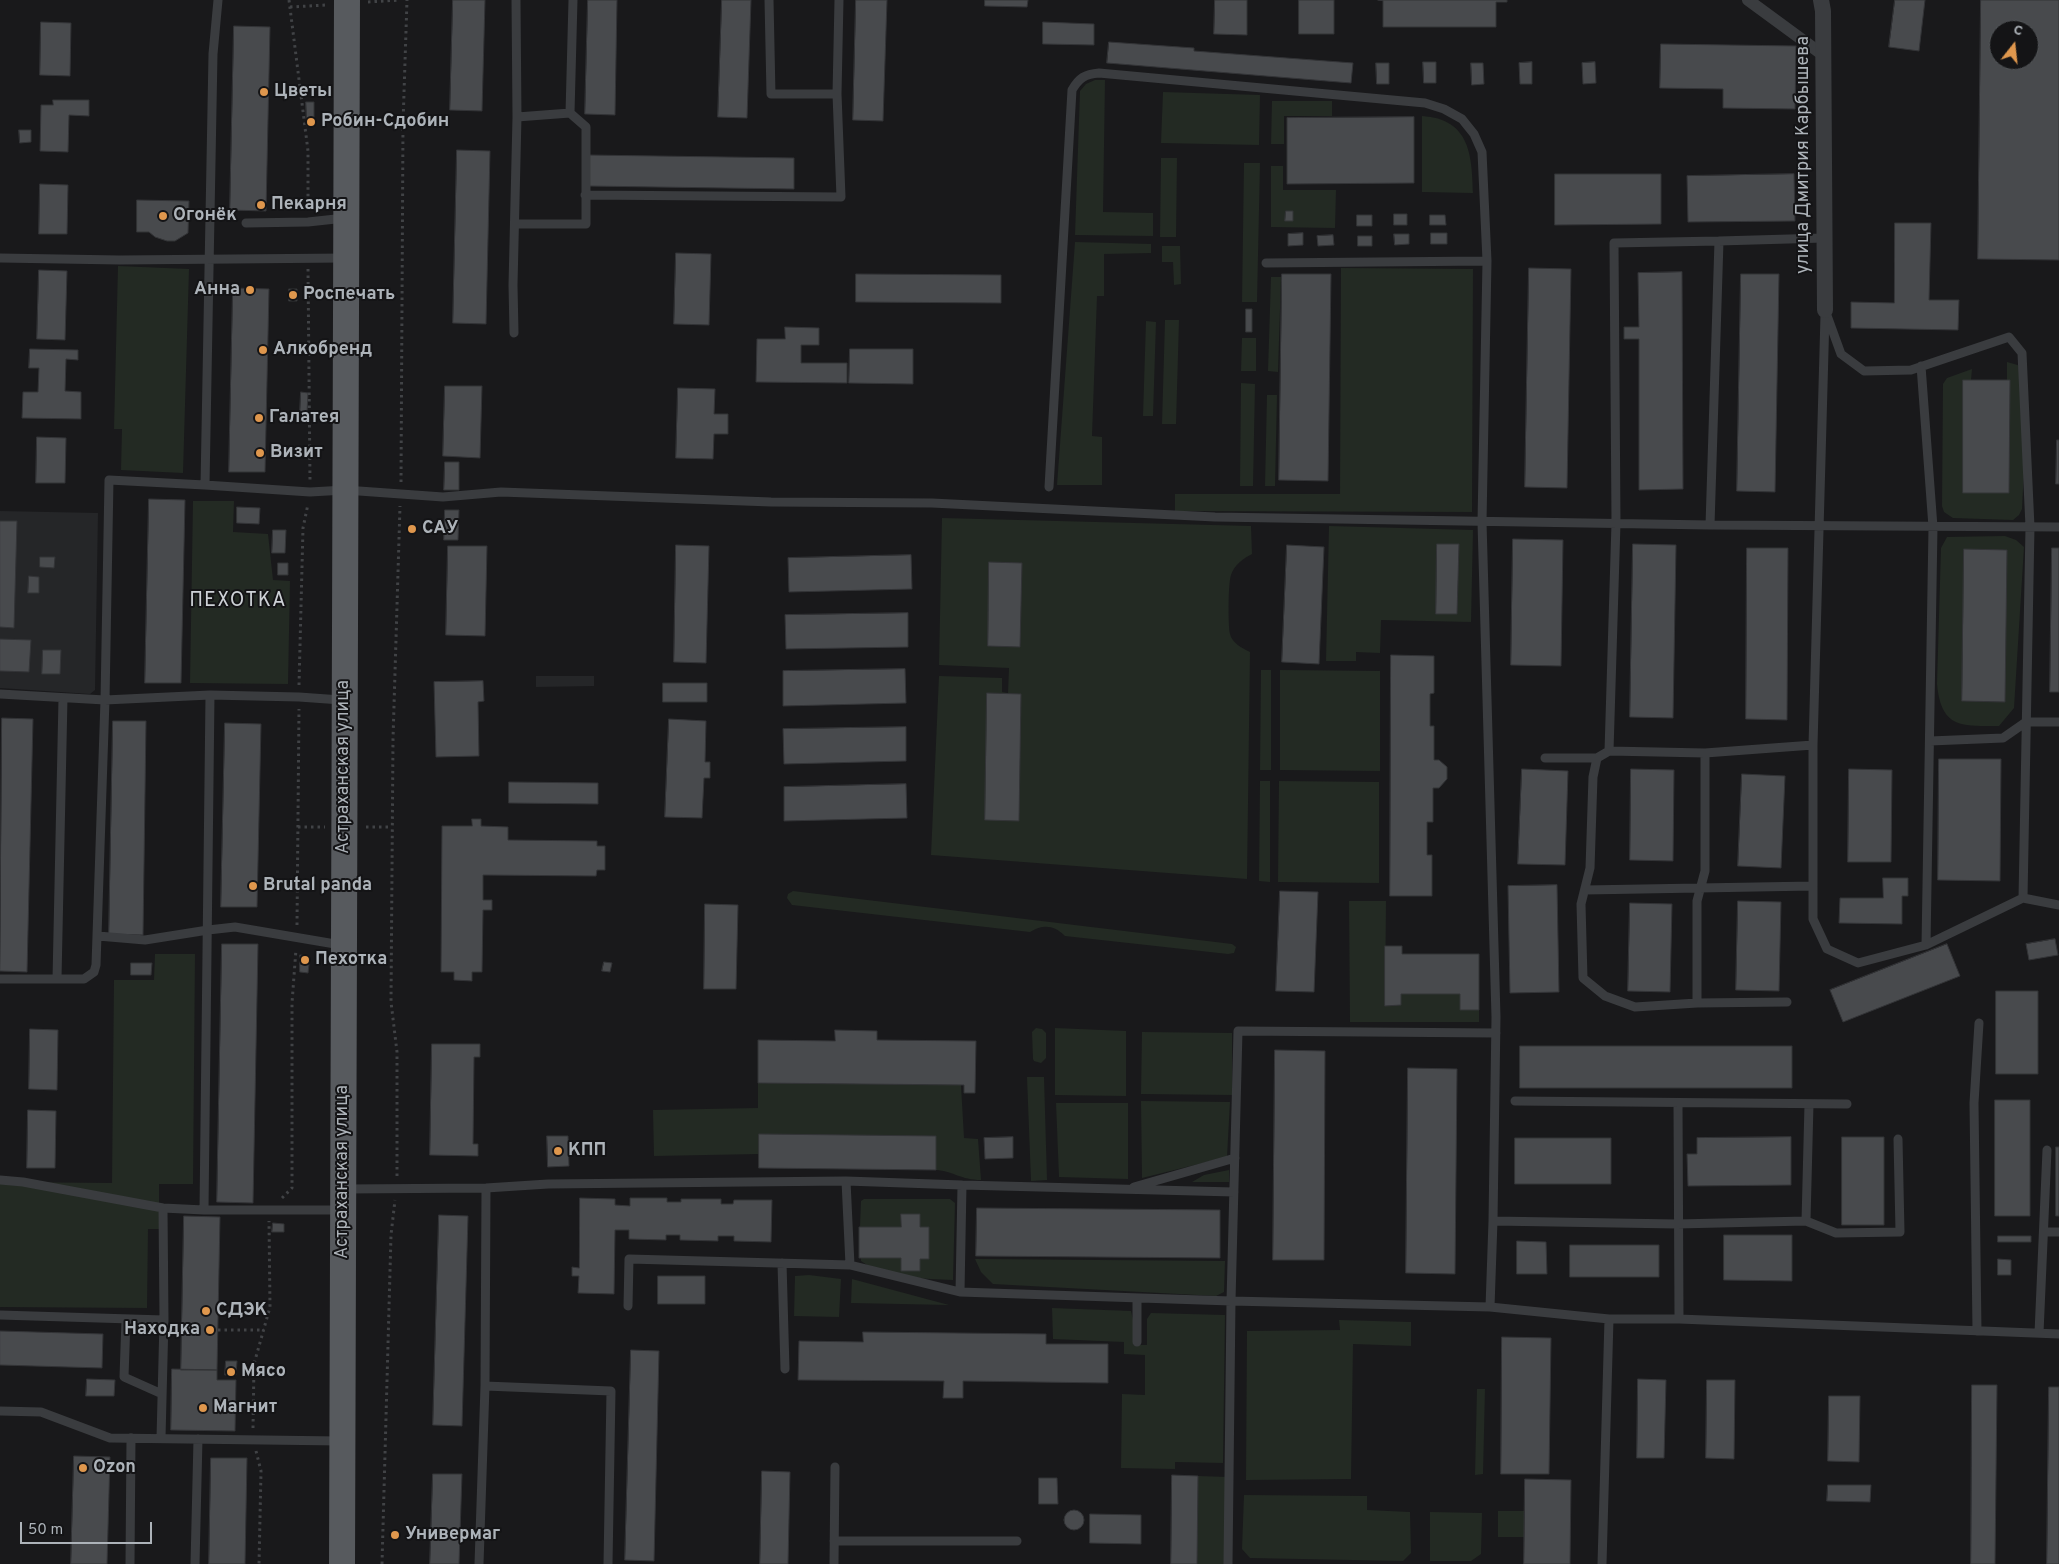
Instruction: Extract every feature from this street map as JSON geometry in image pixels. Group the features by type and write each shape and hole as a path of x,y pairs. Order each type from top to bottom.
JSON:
{"main road":[{"name":"Астраханская улица","path":"342,1564 347,0"}],"street":[{"path":"1748,0 1823,55"},
{"name":"улица Дмитрия Карбышева","path":"1821,0 1823,11 1825,310"}],"lane":[{"path":"205,485 213,54 218,0"},
{"path":"514,333 517,117 516,0"},
{"path":"570,113 573,0"},
{"path":"769,0 771,94 837,94"},
{"path":"585,195 841,197 837,94 839,0"},
{"path":"1049,487 1072,90 1079,78 1088,74 1099,73 1425,103 1444,109 1462,119 1474,134 1482,152 1487,261 1482,522 1496,1033 1490,1306"},
{"path":"515,224 586,224 586,127 570,113 517,117"},
{"path":"246,224 308,222 346,218"},
{"path":"1610,751 1616,523 1614,243 1824,238"},
{"path":"1710,525 1719,241"},
{"path":"0,258 120,260 345,258"},
{"path":"1266,263 1487,261"},
{"path":"1825,310 1841,354 1864,371 1910,370 2010,337 2022,353 2030,527 2023,898"},
{"path":"1825,310 1813,746 1813,919 1827,948 1858,963 1926,945 2023,898 2059,905"},
{"path":"1921,366 1933,527 1926,945"},
{"path":"0,979 84,979 91,976 96,965 105,700 109,480 310,492 345,490 443,496 502,492 752,501 932,503 1215,517 1710,525 2059,527"},
{"path":"0,694 105,700 210,695 344,700"},
{"path":"204,1210 210,695"},
{"path":"57,979 63,698"},
{"path":"1930,741 2003,738 2026,722 2059,722"},
{"path":"1545,758 1596,758 1610,751 1706,753 1813,746"},
{"path":"1697,1003 1697,901 1705,871 1706,753"},
{"path":"1596,758 1593,777 1590,868 1582,904 1583,978 1605,996 1635,1007 1697,1003 1787,1002"},
{"path":"1585,890 1813,886"},
{"path":"98,936 146,940 208,930 235,928 344,945"},
{"path":"1977,1331 1974,1103 1979,1023"},
{"path":"1228,1564 1231,1301 1238,1030 1496,1033"},
{"path":"1515,1101 1678,1104 1847,1104"},
{"path":"1678,1104 1679,1319"},
{"path":"1806,1221 1809,1104"},
{"path":"1493,1221 1678,1224 1806,1221 1836,1233 1900,1232 1898,1139"},
{"path":"2039,1333 2047,1150"},
{"path":"1124,1190 1235,1158"},
{"path":"0,1180 23,1182 163,1208 204,1210 269,1210 396,1189 486,1188 548,1184 846,1181 1234,1192"},
{"path":"846,1181 850,1265"},
{"path":"960,1292 962,1184"},
{"path":"479,1564 486,1386 486,1188"},
{"path":"161,1438 164,1320 163,1208"},
{"path":"2044,1232 2059,1232"},
{"path":"628,1306 629,1259 850,1265 960,1292 1231,1301 1490,1306 1609,1319 1679,1319 2059,1334"},
{"path":"782,1263 785,1369"},
{"path":"1137,1298 1137,1342"},
{"path":"0,1315 164,1320"},
{"path":"126,1319 124,1377 162,1394"},
{"path":"1602,1564 1609,1319"},
{"path":"486,1386 611,1391 608,1564"},
{"path":"2,1412 40,1412 110,1438 342,1441"},
{"path":"130,1564 131,1438"},
{"path":"195,1564 198,1439"},
{"path":"834,1564 835,1467"},
{"path":"834,1541 1017,1542"}],"path":[{"path":"289,0 308,151 308,222"},
{"path":"382,1564 391,1235 396,1189 397,1052 391,992 393,739 401,493 403,134 407,0"},
{"path":"259,1564 261,1471 252,1440 254,1364 270,1307 269,1210 292,1188 292,1003 297,938 299,697 303,528 310,492 308,257"},
{"path":"218,1330 264,1330"}],"shaded area":[{"path":"1095,80 1105,80 1103,212 1153,213 1153,236 1075,235 1080,91 1086,84"},
{"path":"1163,92 1260,95 1259,145 1161,143"},
{"path":"1272,101 1332,101 1332,116 1284,116 1284,144 1271,144"},
{"path":"1422,116 1438,119 1450,124 1465,141 1471,165 1473,193 1422,192"},
{"path":"1161,158 1177,158 1176,237 1160,237"},
{"path":"1244,163 1260,163 1257,302 1242,302"},
{"path":"1271,166 1283,166 1283,190 1336,190 1335,228 1271,227"},
{"path":"1075,242 1151,244 1151,253 1104,254 1104,296 1097,296 1092,436 1102,437 1102,485 1057,485"},
{"path":"1162,246 1180,246 1181,284 1174,285 1173,262 1162,262"},
{"path":"118,266 189,269 183,473 121,470 122,429 114,429"},
{"path":"1341,268 1473,269 1472,512 1175,511 1175,494 1340,494"},
{"path":"1271,277 1281,277 1278,372 1268,371"},
{"path":"1165,320 1179,320 1176,424 1162,424"},
{"path":"1146,321 1156,322 1153,416 1143,416"},
{"path":"1242,338 1256,338 1256,371 1241,371"},
{"path":"2007,362 2021,366 2028,387 2022,509 2013,520 1953,518 1944,512 1942,506 1943,384 1947,378 1972,369 1971,380 1963,380 1963,493 2009,493 2010,380 2007,380"},
{"path":"1241,383 1255,384 1253,486 1240,486"},
{"path":"1267,395 1277,395 1275,486 1265,486"},
{"path":"193,501 234,501 233,532 268,534 273,580 290,581 288,684 190,683"},
{"path":"0,511 98,513 95,690 90,694 0,688"},
{"path":"942,518 1251,526 1252,554 1240,562 1232,571 1229,604 1229,629 1231,637 1238,645 1250,652 1247,879 931,855 939,676 1002,678 1002,692 1008,693 1009,668 939,665","holes":["990,562 1022,563 1020,647 988,646","987,693 1021,694 1019,820"]},
{"path":"1329,526 1473,530 1471,622 1381,620 1380,653 1356,652 1356,661 1326,661","holes":["1437,544 1459,545 1457,614 1436,613"]},
{"path":"2005,536 2016,540 2024,547 2014,708 1999,726 1974,726 1956,722 1943,710 1939,699 1937,684 1941,548 1947,537","holes":["1965,549 2007,550 2004,702 1962,701"]},
{"path":"1261,670 1271,670 1271,770 1260,770"},
{"path":"1280,670 1380,671 1380,771 1280,770"},
{"path":"536,676 594,676 594,686 536,687"},
{"path":"1260,781 1270,781 1270,882 1259,881"},
{"path":"1279,781 1379,782 1379,883 1278,882"},
{"path":"793,891 1232,944 1236,947 1234,953 1228,954 1065,936 1057,930 1048,927 1030,932 792,905 787,898 788,894"},
{"path":"1349,901 1386,901 1385,1006 1401,1005 1401,994 1460,994 1479,1010 1479,1022 1350,1022"},
{"path":"155,954 195,954 193,1184 159,1184 159,1229 148,1229 147,1308 0,1307 0,1182 112,1183 114,980 154,980"},
{"path":"1036,1028 1042,1029 1046,1033 1046,1058 1041,1063 1033,1059 1032,1032"},
{"path":"1055,1028 1126,1031 1126,1096 1055,1095"},
{"path":"1142,1032 1232,1033 1232,1095 1141,1094"},
{"path":"1027,1077 1044,1077 1047,1180 1031,1181"},
{"path":"758,1083 961,1085 964,1138 978,1139 981,1180 968,1179 936,1170 936,1136 759,1134 759,1154 654,1156 653,1110 758,1108"},
{"path":"1141,1101 1230,1102 1227,1157 1142,1178"},
{"path":"1056,1103 1128,1103 1128,1179 1059,1177"},
{"path":"1229,1170 1229,1182 1192,1182 1204,1175"},
{"path":"864,1199 950,1199 955,1203 953,1280 893,1274 870,1267 861,1261 861,1258 901,1258 901,1271 919,1271 920,1259 929,1258 929,1228 920,1227 920,1214 901,1214 901,1227 860,1227 861,1201"},
{"path":"975,1259 1225,1261 1224,1292 1216,1296 993,1284 981,1272"},
{"path":"809,1275 841,1279 839,1317 794,1316 795,1276"},
{"path":"852,1279 949,1305 851,1303"},
{"path":"1052,1308 1131,1311 1133,1345 1147,1345 1147,1319 1151,1313 1225,1315 1223,1463 1175,1462 1175,1469 1121,1468 1122,1394 1145,1395 1145,1355 1124,1354 1124,1342 1053,1339"},
{"path":"1339,1320 1411,1322 1411,1346 1353,1344 1351,1479 1246,1480 1247,1331 1340,1330"},
{"path":"1477,1389 1485,1389 1483,1474 1475,1475"},
{"path":"1198,1476 1228,1477 1225,1564 1197,1564"},
{"path":"1244,1495 1367,1496 1367,1510 1410,1512 1411,1553 1403,1561 1250,1558 1242,1549"},
{"path":"1498,1511 1524,1511 1524,1537 1498,1537"},
{"path":"1430,1512 1482,1513 1481,1554 1471,1561 1430,1561"}],"building":[{"path":"453,0 485,0 482,111 450,110"},
{"path":"588,0 617,0 615,115 585,114"},
{"path":"722,0 751,0 747,118 718,117"},
{"path":"856,0 887,0 883,121 853,120"},
{"path":"985,0 1028,0 1027,7 985,6"},
{"path":"1215,0 1247,0 1247,35 1214,34"},
{"path":"1299,0 1334,0 1334,34 1299,34"},
{"path":"1378,0 1507,0 1507,2 1496,2 1496,27 1383,27 1383,1"},
{"path":"1895,0 1925,0 1919,51 1889,47"},
{"path":"1981,0 2059,0 2059,260 1978,259"},
{"path":"41,22 71,23 70,76 40,75"},
{"path":"1043,22 1094,24 1094,45 1043,44"},
{"path":"234,26 270,27 266,211 230,210"},
{"path":"1109,42 1194,48 1194,51 1353,63 1351,83 1107,63"},
{"path":"1661,44 1796,46 1795,109 1723,108 1723,89 1660,88"},
{"path":"1423,62 1436,62 1436,83 1424,83"},
{"path":"1532,62 1532,84 1520,84 1519,63"},
{"path":"1595,62 1596,83 1583,84 1582,63"},
{"path":"1376,63 1389,63 1389,84 1377,84"},
{"path":"1471,63 1483,63 1484,84 1472,85"},
{"path":"53,100 89,100 89,116 69,115 68,152 40,151 41,105 53,105"},
{"path":"306,102 314,102 314,126 307,126"},
{"path":"1414,117 1414,183 1287,184 1287,118"},
{"path":"19,130 31,130 31,142 20,143"},
{"path":"457,150 490,151 486,324 453,323"},
{"path":"587,155 794,158 794,189 587,186"},
{"path":"1555,174 1661,174 1661,224 1555,225"},
{"path":"1794,174 1795,221 1688,222 1687,176"},
{"path":"40,184 68,185 67,234 39,234"},
{"name":"Огонёк","path":"137,200 189,201 188,233 175,241 167,241 155,237 149,232 137,232"},
{"path":"1286,211 1293,211 1293,221 1285,221"},
{"path":"1394,214 1407,214 1407,225 1394,225"},
{"path":"1357,215 1372,215 1372,226 1357,226"},
{"path":"1430,215 1445,215 1446,225 1430,225"},
{"path":"1895,223 1931,223 1929,300 1959,300 1958,330 1851,328 1851,302 1894,303"},
{"path":"1303,233 1303,245 1288,246 1288,234"},
{"path":"1431,233 1447,233 1447,244 1431,244"},
{"path":"1394,234 1409,234 1409,244 1395,245"},
{"path":"1333,235 1334,245 1318,246 1317,236"},
{"path":"1358,236 1372,236 1372,246 1358,246"},
{"path":"676,253 711,254 709,325 674,324"},
{"path":"1529,268 1571,269 1567,488 1525,487"},
{"path":"39,270 67,271 65,340 37,339"},
{"path":"1682,272 1683,489 1639,490 1639,339 1624,339 1624,327 1639,327 1638,273"},
{"path":"856,274 1001,275 1001,303 856,302"},
{"path":"1282,274 1331,274 1328,481 1279,480"},
{"path":"1741,274 1779,274 1775,492 1737,491"},
{"path":"233,288 269,289 265,472 229,472"},
{"name":"Роспечать","path":"289,289 297,289 297,301 289,301"},
{"path":"1246,309 1252,309 1252,332 1246,332"},
{"path":"785,327 819,328 819,345 801,345 801,363 847,363 847,383 756,382 757,339 785,339"},
{"path":"30,349 78,350 78,360 66,359 65,391 81,392 81,419 22,418 23,392 38,392 39,368 29,368"},
{"path":"850,349 913,349 913,384 849,383"},
{"path":"1963,380 2010,380 2009,493 1963,493"},
{"path":"445,386 482,386 480,458 443,456"},
{"path":"678,388 715,389 714,414 728,414 728,434 714,434 713,459 676,458"},
{"path":"301,392 308,393 307,412 300,412"},
{"path":"37,437 66,438 65,483 36,483"},
{"path":"2057,440 2059,440 2059,484 2056,484"},
{"path":"445,462 459,462 459,490 444,490"},
{"path":"149,499 185,500 181,683 145,683"},
{"path":"237,507 260,508 259,524 237,523"},
{"path":"445,510 459,510 458,540 444,540"},
{"path":"0,521 17,521 14,628 0,627"},
{"path":"273,530 286,530 285,553 272,553"},
{"path":"1513,539 1563,540 1561,666 1511,665"},
{"path":"1437,544 1459,544 1457,614 1436,614"},
{"path":"1633,544 1676,545 1673,718 1630,717"},
{"path":"676,545 709,546 706,663 674,662"},
{"path":"1287,545 1324,547 1319,664 1282,662"},
{"path":"448,546 487,546 485,636 446,635"},
{"path":"1747,548 1788,548 1787,720 1746,719"},
{"path":"2052,548 2059,548 2059,692 2050,692"},
{"path":"1964,549 2007,550 2005,702 1962,701"},
{"path":"911,555 912,589 789,592 788,558"},
{"path":"40,557 55,557 54,568 40,567"},
{"path":"989,562 1022,563 1020,647 988,646"},
{"path":"278,563 288,563 288,575 278,575"},
{"path":"29,576 39,577 39,593 28,593"},
{"path":"908,613 908,647 786,649 785,615"},
{"path":"0,639 31,640 29,672 0,671"},
{"path":"43,650 61,650 60,674 42,674"},
{"path":"1391,655 1434,656 1434,693 1430,694 1430,726 1434,726 1434,760 1439,760 1447,767 1447,779 1439,788 1433,788 1433,822 1427,822 1427,855 1432,855 1432,896 1390,896"},
{"path":"905,669 906,703 783,706 783,671"},
{"path":"483,681 484,701 478,702 479,756 436,757 434,682"},
{"path":"663,683 707,683 707,702 663,702"},
{"path":"987,693 1021,694 1019,821 985,820"},
{"path":"2,718 33,719 27,972 0,971"},
{"path":"669,719 706,721 705,762 710,762 710,778 704,778 702,818 665,817"},
{"path":"113,721 146,721 143,935 109,934"},
{"path":"225,723 261,724 257,907 221,907"},
{"path":"906,727 906,761 784,764 783,729"},
{"path":"1939,759 2001,759 2000,881 1938,880"},
{"path":"1522,769 1568,771 1565,865 1518,864"},
{"path":"1631,769 1674,770 1673,861 1630,860"},
{"path":"1849,769 1892,770 1891,862 1848,862"},
{"path":"1742,774 1785,776 1781,868 1738,866"},
{"path":"509,782 598,783 598,804 509,803"},
{"path":"906,784 907,818 784,821 784,787"},
{"path":"472,819 481,819 481,826 508,827 508,840 597,841 597,846 605,846 605,870 597,870 596,876 483,875 483,900 492,900 492,910 483,910 482,972 472,972 472,981 454,980 454,972 441,972 442,826 472,826"},
{"path":"1883,878 1908,878 1908,896 1902,896 1902,924 1839,923 1840,898 1883,898"},
{"path":"1557,885 1559,992 1510,993 1508,886"},
{"path":"1280,891 1318,892 1314,992 1276,991"},
{"path":"1738,901 1781,902 1779,991 1736,990"},
{"path":"1630,903 1672,904 1670,992 1628,991"},
{"path":"705,904 738,905 736,989 704,989"},
{"path":"2055,939 2058,955 2029,960 2026,944"},
{"path":"222,944 258,944 253,1203 217,1202"},
{"path":"1947,944 1960,976 1843,1022 1830,990"},
{"path":"1385,946 1402,946 1402,954 1479,954 1479,1010 1460,1010 1460,994 1401,994 1401,1005 1385,1006"},
{"path":"300,955 309,956 308,964 300,964"},
{"path":"604,962 612,963 610,972 602,971"},
{"path":"131,963 152,963 151,975 131,975"},
{"path":"300,964 309,964 308,973 300,972"},
{"path":"1996,991 2038,991 2038,1074 1996,1074"},
{"path":"30,1029 58,1030 57,1090 29,1089"},
{"path":"835,1030 877,1031 877,1040 976,1041 975,1093 964,1093 964,1085 758,1083 758,1040 835,1041"},
{"path":"432,1044 480,1044 480,1057 474,1057 473,1144 478,1144 478,1156 430,1155"},
{"path":"1520,1046 1792,1046 1792,1088 1520,1088"},
{"path":"1275,1050 1325,1051 1324,1260 1273,1260"},
{"path":"1408,1068 1457,1069 1455,1274 1406,1273"},
{"path":"1995,1100 2030,1100 2030,1216 1995,1216"},
{"path":"28,1110 56,1111 55,1168 27,1168"},
{"path":"759,1134 936,1136 936,1170 759,1168"},
{"name":"КПП","path":"547,1136 568,1136 569,1166 548,1167"},
{"path":"1013,1137 1013,1158 985,1159 984,1138"},
{"path":"1791,1137 1791,1185 1688,1186 1687,1154 1697,1154 1697,1138"},
{"path":"1842,1137 1884,1137 1884,1225 1842,1225"},
{"path":"1515,1138 1611,1138 1611,1184 1515,1184"},
{"path":"2056,1147 2059,1147 2059,1216 2056,1216"},
{"path":"580,1198 615,1199 615,1205 630,1206 630,1198 667,1198 667,1202 681,1202 681,1199 721,1199 721,1204 733,1204 734,1200 772,1200 771,1242 734,1241 734,1236 718,1236 718,1241 680,1240 680,1235 666,1235 666,1240 629,1239 629,1230 615,1230 614,1294 578,1293 579,1276 572,1276 572,1267 579,1268"},
{"path":"977,1208 1220,1210 1220,1258 976,1256"},
{"path":"901,1214 920,1214 920,1227 929,1227 929,1259 920,1259 920,1271 901,1271 901,1258 859,1258 859,1227 901,1227"},
{"path":"439,1215 468,1216 462,1426 433,1425"},
{"path":"184,1216 220,1217 217,1370 181,1370"},
{"path":"273,1223 284,1224 284,1232 272,1232"},
{"path":"1724,1235 1792,1235 1792,1281 1724,1280"},
{"path":"1998,1236 2031,1236 2031,1242 1998,1242"},
{"path":"1517,1241 1546,1242 1547,1274 1517,1274"},
{"path":"1570,1245 1659,1245 1659,1277 1570,1277"},
{"path":"1998,1259 2011,1260 2011,1275 1998,1275"},
{"path":"658,1276 705,1276 705,1304 658,1304"},
{"path":"0,1331 103,1334 102,1368 0,1365"},
{"path":"863,1332 1046,1334 1046,1344 1108,1344 1108,1383 963,1381 963,1398 943,1398 944,1381 798,1380 799,1341 863,1342"},
{"path":"1502,1337 1551,1338 1549,1474 1501,1474"},
{"path":"631,1350 659,1351 654,1561 625,1560"},
{"name":"Мясо","path":"226,1361 237,1361 236,1375 225,1375"},
{"name":"Магнит","path":"172,1369 217,1370 217,1380 236,1380 235,1431 171,1430"},
{"path":"87,1379 115,1380 114,1396 86,1396"},
{"path":"1638,1379 1666,1380 1664,1458 1637,1458"},
{"path":"1707,1380 1735,1380 1734,1459 1706,1458"},
{"path":"1972,1385 1997,1385 1995,1564 1971,1564"},
{"path":"2049,1387 2059,1387 2059,1564 2047,1564"},
{"path":"1829,1396 1860,1396 1859,1462 1828,1461"},
{"path":"74,1456 110,1457 107,1564 71,1564"},
{"path":"211,1458 247,1458 245,1564 209,1564"},
{"path":"762,1471 790,1472 788,1564 760,1564"},
{"path":"433,1474 462,1474 459,1564 430,1564"},
{"path":"1172,1475 1198,1476 1197,1564 1171,1564"},
{"path":"1039,1478 1057,1478 1058,1504 1039,1504"},
{"path":"1525,1479 1571,1480 1570,1564 1524,1564"},
{"path":"1828,1485 1871,1485 1870,1502 1827,1501"},
{"path":"1070,1510 1078,1510 1084,1516 1084,1524 1078,1530 1070,1530 1064,1524 1064,1516"},
{"path":"1090,1514 1141,1515 1141,1544 1090,1543"}],"place":[{"name":"Цветы","path":"264,92"},
{"name":"Робин-Сдобин","path":"311,122"},
{"name":"Пекарня","path":"261,205"},
{"name":"Огонёк","path":"163,216"},
{"name":"Анна","path":"250,290"},
{"name":"Роспечать","path":"293,295"},
{"name":"Алкобренд","path":"263,350"},
{"name":"Галатея","path":"259,418"},
{"name":"Визит","path":"260,453"},
{"name":"САУ","path":"412,529"},
{"name":"Brutal panda","path":"253,886"},
{"name":"Пехотка","path":"305,960"},
{"name":"КПП","path":"558,1151"},
{"name":"СДЭК","path":"206,1311"},
{"name":"Находка","path":"210,1330"},
{"name":"Мясо","path":"231,1372"},
{"name":"Магнит","path":"203,1408"},
{"name":"Ozon","path":"83,1468"},
{"name":"Универмаг","path":"395,1535"}],"district":[{"name":"ПЕХОТКА","path":"238,602"}]}
